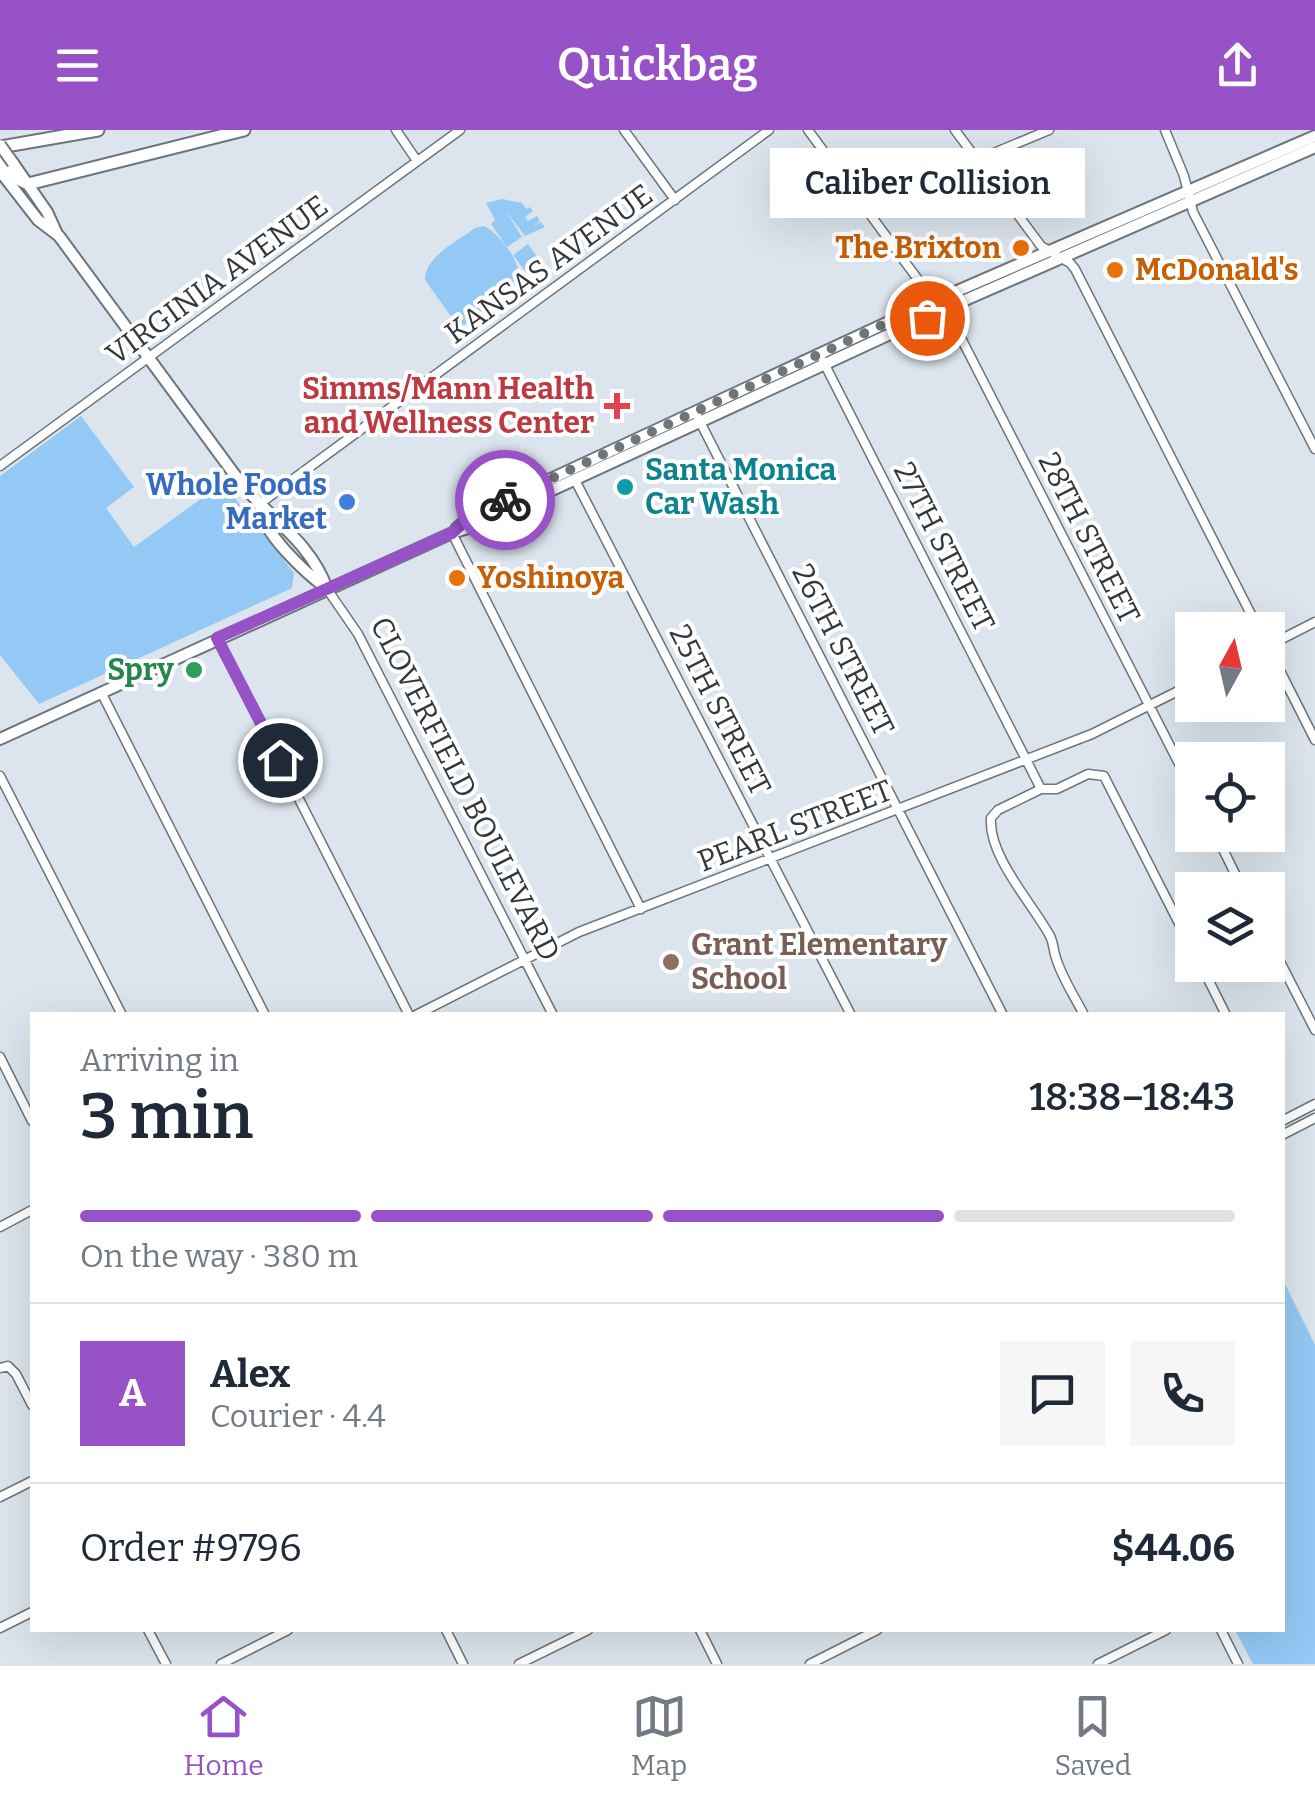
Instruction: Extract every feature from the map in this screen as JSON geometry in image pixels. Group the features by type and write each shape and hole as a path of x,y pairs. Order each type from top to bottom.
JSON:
{"highway":[{"path":"0,146 98,130"},
{"path":"4,165 14,178 28,184 244,130"}],"main road":[{"name":"CLOVERFIELD BOULEVARD","path":"0,146 6,187 58,235"},
{"path":"2,735 452,533 823,361 1048,251 1311,146"},
{"name":"CLOVERFIELD BOULEVARD","path":"28,184 48,212 58,235 260,506 270,510 321,572 327,589"},
{"path":"937,306 1060,258 1190,195"}],"street":[{"path":"396,130 417,162"},
{"name":"VIRGINIA AVENUE","path":"0,466 460,130"},
{"path":"624,130 674,200"},
{"name":"KANSAS AVENUE","path":"260,506 770,130"},
{"name":"28TH STREET","path":"808,130 961,338 1175,755"},
{"path":"955,130 1048,251 1075,269 1250,612"},
{"path":"978,160 1049,130"},
{"path":"1165,130 1193,212 1315,449"},
{"name":"27TH STREET","path":"823,361 1042,789"},
{"name":"26TH STREET","path":"698,417 1001,1012"},
{"name":"25TH STREET","path":"570,476 848,1012"},
{"path":"452,533 642,909"},
{"name":"CLOVERFIELD BOULEVARD","path":"327,589 351,620 552,1012"},
{"path":"1285,637 1315,622"},
{"path":"217,638 410,1012"},
{"path":"1285,680 1315,740"},
{"path":"101,692 263,1012"},
{"name":"PEARL STREET","path":"418,1012 579,932 1092,734 1175,692"},
{"path":"1082,1012 1056,960 1054,942 1035,909 1022,896 990,827 990,818 998,810 1042,789 1057,789 1088,774 1104,776 1175,916"},
{"path":"0,776 120,1012"},
{"path":"1285,971 1315,1030"},
{"path":"1210,982 1224,1012"},
{"path":"0,1057 30,1117"},
{"path":"1285,1119 1315,1104"},
{"path":"1285,1133 1315,1118"},
{"path":"0,1226 30,1211"},
{"path":"4,1367 30,1403"},
{"path":"0,1498 30,1482"},
{"path":"0,1628 30,1613"},
{"path":"149,1632 166,1664"},
{"path":"221,1664 284,1632"},
{"path":"447,1632 463,1664"},
{"path":"520,1664 584,1632"},
{"path":"701,1632 717,1664"},
{"path":"810,1664 873,1632"},
{"path":"1098,1664 1114,1661 1163,1632"},
{"path":"1222,1632 1238,1664"}],"shaded area":[{"path":"502,199 522,203 526,209 530,207 533,211 525,217 528,221 537,216 540,221 533,227 541,222 545,227 525,236 506,211 522,237 507,247 491,224 495,220 486,203"},
{"path":"484,226 508,248 520,278 482,315 457,325 425,280 426,272 443,250"},
{"path":"528,244 545,268 531,279 513,255"},
{"path":"81,416 134,487 106,508 134,547 223,483 294,573 292,588 39,704 0,655 0,476"},
{"path":"1285,1284 1315,1345 1315,1664 1253,1664 1236,1632 1285,1632"}],"way so far":[{"path":"505,500 934,301 940,311 927,318"}],"place":[{"name":"The Brixton","path":"1021,248"},
{"name":"McDonald's","path":"1115,270"},
{"name":"Caliber Collision","path":"927,318"},
{"name":"Simms/Mann Health and Wellness Center","path":"617,406"},
{"name":"Santa Monica Car Wash","path":"625,487"},
{"name":"Whole Foods Market","path":"347,502"},
{"name":"Yoshinoya","path":"457,578"},
{"name":"Spry","path":"194,670"},
{"name":"Grant Elementary School","path":"671,962"}],"route":[{"path":"280,760 217,638 452,533 469,517 505,500"}]}
